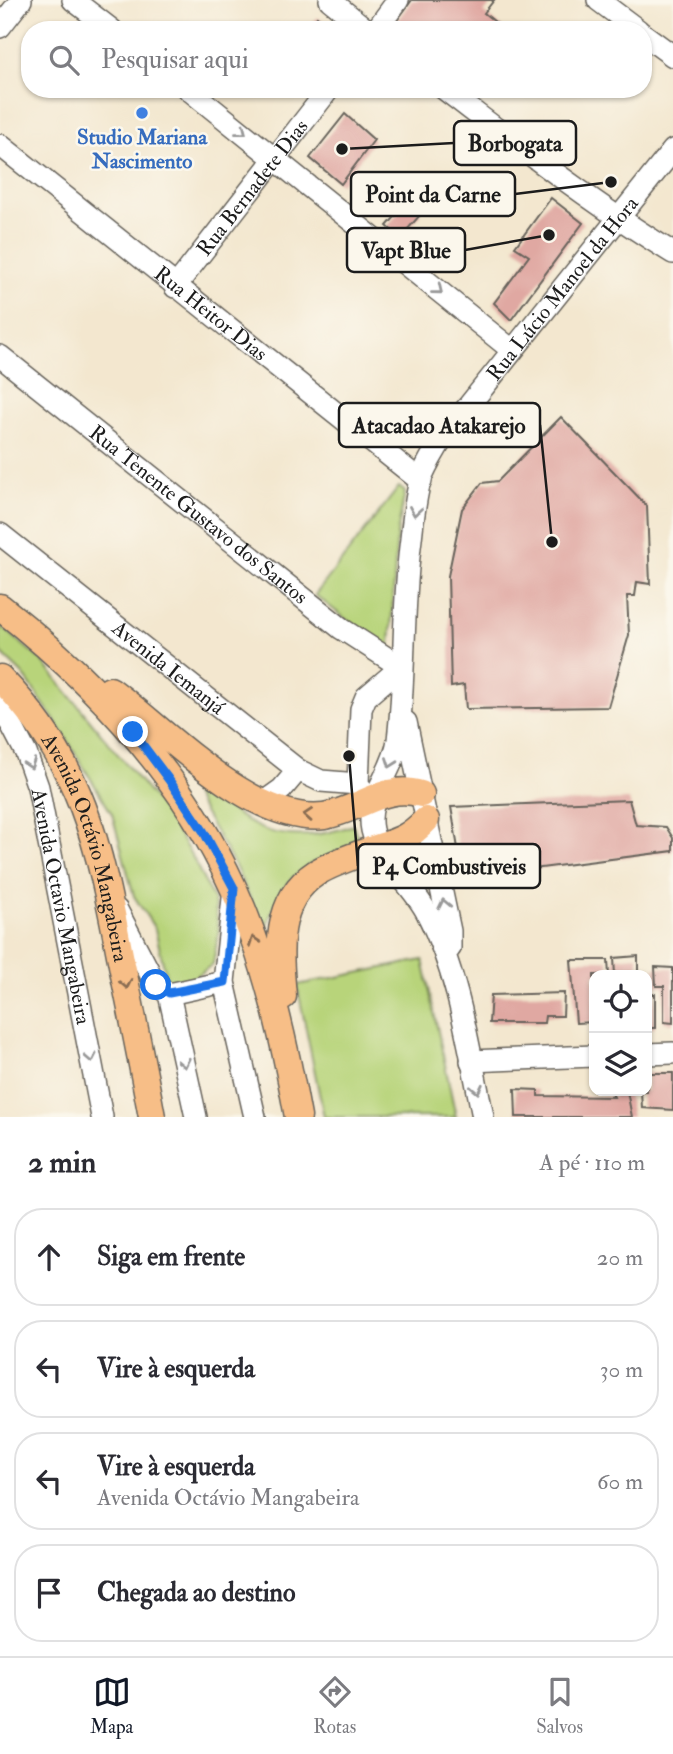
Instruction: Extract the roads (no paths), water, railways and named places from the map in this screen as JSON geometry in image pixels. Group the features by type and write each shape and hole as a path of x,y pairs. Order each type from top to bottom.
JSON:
{"main road":[{"path":"0,607 135,709 232,788 261,804 301,816 323,816 366,792 401,790 421,794"},
{"path":"46,644 89,685 148,751 204,832 234,888 260,959 298,1117"},
{"name":"Avenida Octávio Mangabeira","path":"0,678 40,725 65,764 96,842 152,1117"},
{"path":"290,1078 279,943 282,922 289,904 300,885 316,873 407,838 426,820"}],"street":[{"path":"0,27 21,0"},
{"path":"74,0 101,21"},
{"path":"330,0 356,21"},
{"path":"383,21 398,0"},
{"path":"598,0 626,21"},
{"path":"652,41 673,56"},
{"path":"200,98 512,350"},
{"name":"Rua Bernadete Dias","path":"176,288 322,98"},
{"path":"456,98 618,219 673,253"},
{"name":"Rua Heitor Dias","path":"0,145 421,481"},
{"name":"Rua Lúcio Manoel da Hora","path":"400,696 406,571 415,507 421,481 442,439 673,150"},
{"name":"Rua Tenente Gustavo dos Santos","path":"0,356 342,629 401,667"},
{"name":"Avenida Iemanjá","path":"0,534 298,770 321,781 366,792"},
{"path":"401,667 366,696 361,709 366,792 372,830 378,847 415,892 427,912 451,972 483,1117"},
{"path":"366,792 380,789 394,758 400,696"},
{"path":"400,696 450,932 451,972"},
{"name":"Avenida Octavio Mangabeira","path":"0,703 26,753 38,787 102,1117"},
{"path":"261,804 282,789 298,770"},
{"path":"234,888 225,982 255,1117"},
{"path":"108,893 156,985 169,993 225,982"},
{"path":"169,993 196,1117"},
{"path":"652,1054 673,1052"},
{"path":"471,1062 589,1056"}],"place":[{"name":"Studio Mariana Nascimento","path":"142,113"},
{"name":"Borbogata","path":"342,149"},
{"name":"Point da Carne","path":"611,182"},
{"name":"Vapt Blue","path":"549,235"},
{"name":"Atacadao Atakarejo","path":"552,542"},
{"name":"P4 Combustiveis","path":"349,756"}]}
